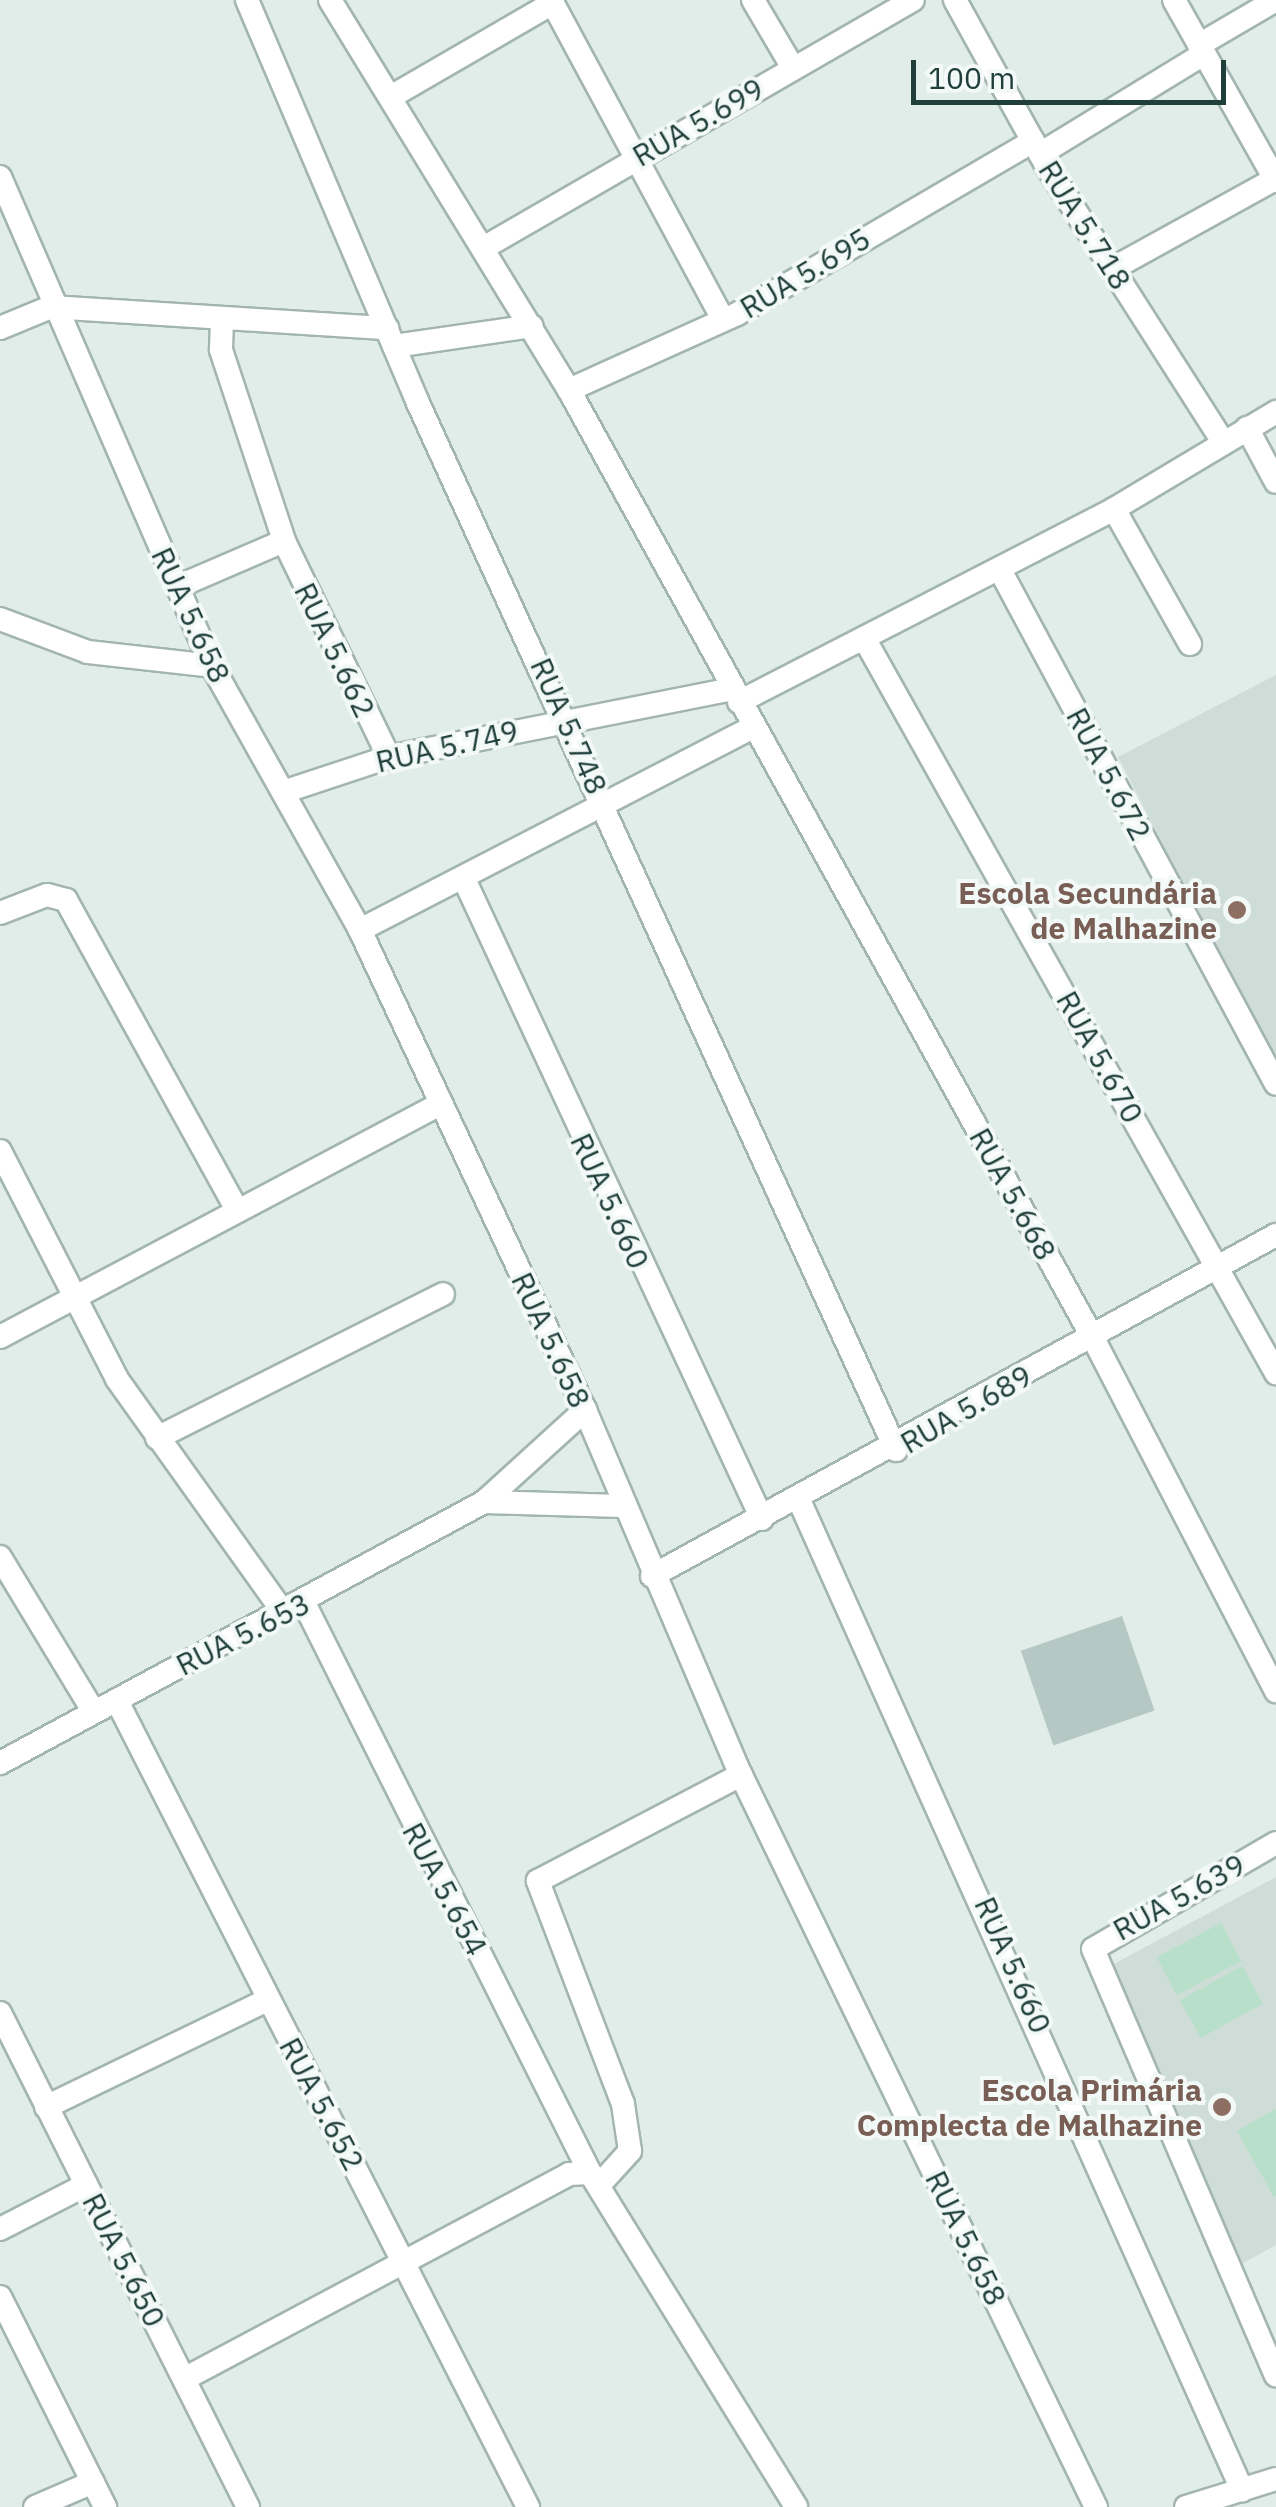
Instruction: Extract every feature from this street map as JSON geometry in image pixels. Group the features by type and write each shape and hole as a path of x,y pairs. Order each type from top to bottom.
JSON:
{"street":[{"name":"RUA 5.748","path":"246,0 390,337 896,1450"},
{"path":"330,0 394,95 532,326 736,696"},
{"path":"752,0 793,68"},
{"name":"RUA 5.699","path":"485,247 913,0"},
{"name":"RUA 5.718","path":"955,0 1036,148 1224,444"},
{"path":"1112,269 1276,180 1174,0"},
{"path":"1202,50 1276,0"},
{"path":"394,95 552,2 723,320"},
{"name":"RUA 5.695","path":"569,390 723,320 1036,148 1202,50"},
{"name":"RUA 5.658","path":"0,177 51,307 212,666 360,930 438,1105 586,1410 622,1506 741,1775 1096,2507"},
{"path":"0,328 51,307 390,337 532,326"},
{"name":"RUA 5.662","path":"222,320 222,350 284,541 389,757"},
{"name":"RUA 5.749","path":"283,792 389,757 567,720 736,696 1000,570 1114,509 1276,412"},
{"path":"1247,428 1276,482"},
{"path":"1114,509 1190,644"},
{"path":"177,587 284,541"},
{"name":"RUA 5.672","path":"1000,570 1276,1084"},
{"path":"0,619 88,652 212,666"},
{"name":"RUA 5.670","path":"864,638 1276,1372"},
{"name":"RUA 5.668","path":"736,696 1093,1338 1276,1690"},
{"path":"360,930 754,728"},
{"name":"RUA 5.660","path":"464,879 762,1519"},
{"path":"0,913 47,895 66,900 238,1211"},
{"path":"0,1337 438,1105"},
{"name":"RUA 5.654","path":"0,1151 157,1438 294,1608 587,2176 796,2507"},
{"name":"RUA 5.689","path":"652,1576 896,1450 1276,1234"},
{"path":"157,1438 443,1294"},
{"name":"RUA 5.653","path":"0,1763 294,1608 484,1502 586,1410"},
{"name":"RUA 5.660","path":"799,1500 1242,2490"},
{"path":"484,1502 622,1506"},
{"path":"0,1558 94,1712"},
{"name":"RUA 5.652","path":"117,1701 267,2000 408,2264 528,2507"},
{"path":"184,2380 630,2151 623,2104 542,1874 741,1775"},
{"name":"RUA 5.639","path":"1265,2319 1095,1959 1098,1942 1276,1843"},
{"path":"46,2107 267,2000"},
{"name":"RUA 5.650","path":"0,2014 248,2507"},
{"path":"0,2230 86,2184"},
{"path":"0,2297 104,2507"},
{"path":"1265,2319 1276,2374"},
{"path":"1186,2507 1221,2502 1242,2490 1276,2480"},
{"path":"35,2507 93,2482"}],"shaded area":[{"name":"Escola Secundária de Malhazine","path":"1276,675 1276,1063 1118,757"},
{"name":"Escola Primária Complecta de Malhazine","path":"1276,1877 1276,2245 1238,2266 1106,1968"}],"green space":[{"path":"1221,1923 1241,1961 1177,1995 1157,1957"},
{"path":"1242,1966 1263,2004 1201,2038 1180,2000"},
{"path":"1276,2109 1276,2196 1274,2197 1237,2131"}],"building":[{"path":"1122,1616 1155,1711 1053,1745 1021,1651"}],"place":[{"name":"Escola Secundária de Malhazine","path":"1237,910"},
{"name":"Escola Primária Complecta de Malhazine","path":"1222,2107"}]}
